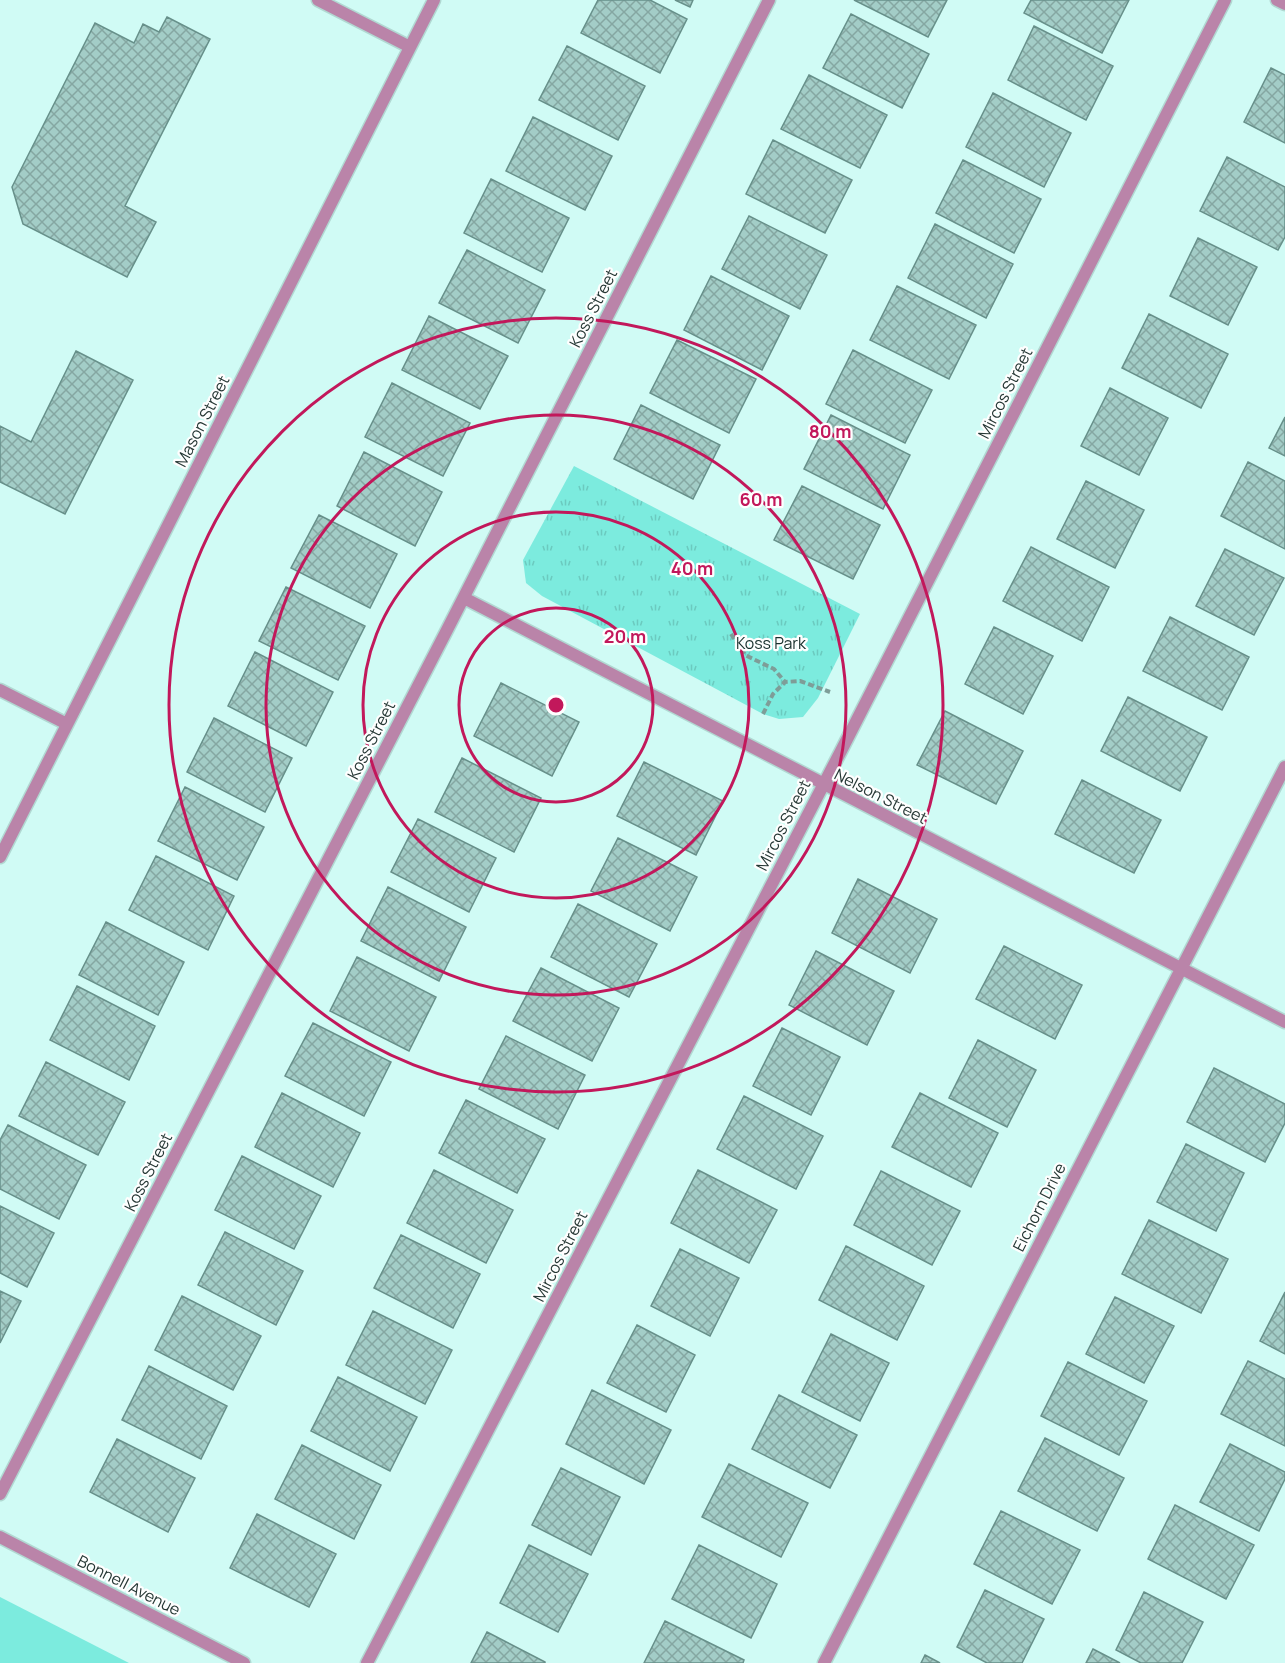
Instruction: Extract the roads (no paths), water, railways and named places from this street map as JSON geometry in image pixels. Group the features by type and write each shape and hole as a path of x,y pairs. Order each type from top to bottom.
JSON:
{"street":[{"path":"318,0 410,47"},
{"name":"Mason Street","path":"0,857 434,0"},
{"name":"Koss Street","path":"0,1494 464,598 769,0"},
{"name":"Mircos Street","path":"367,1663 1225,0"},
{"path":"1277,0 1285,4"},
{"name":"Nelson Street","path":"464,598 1285,1022"},
{"path":"0,690 67,724"},
{"name":"Eichorn Drive","path":"824,1663 1285,767"},
{"name":"Bonnell Avenue","path":"0,1537 244,1663"}],"park label":[{"name":"Koss Park","path":"771,643"}]}
